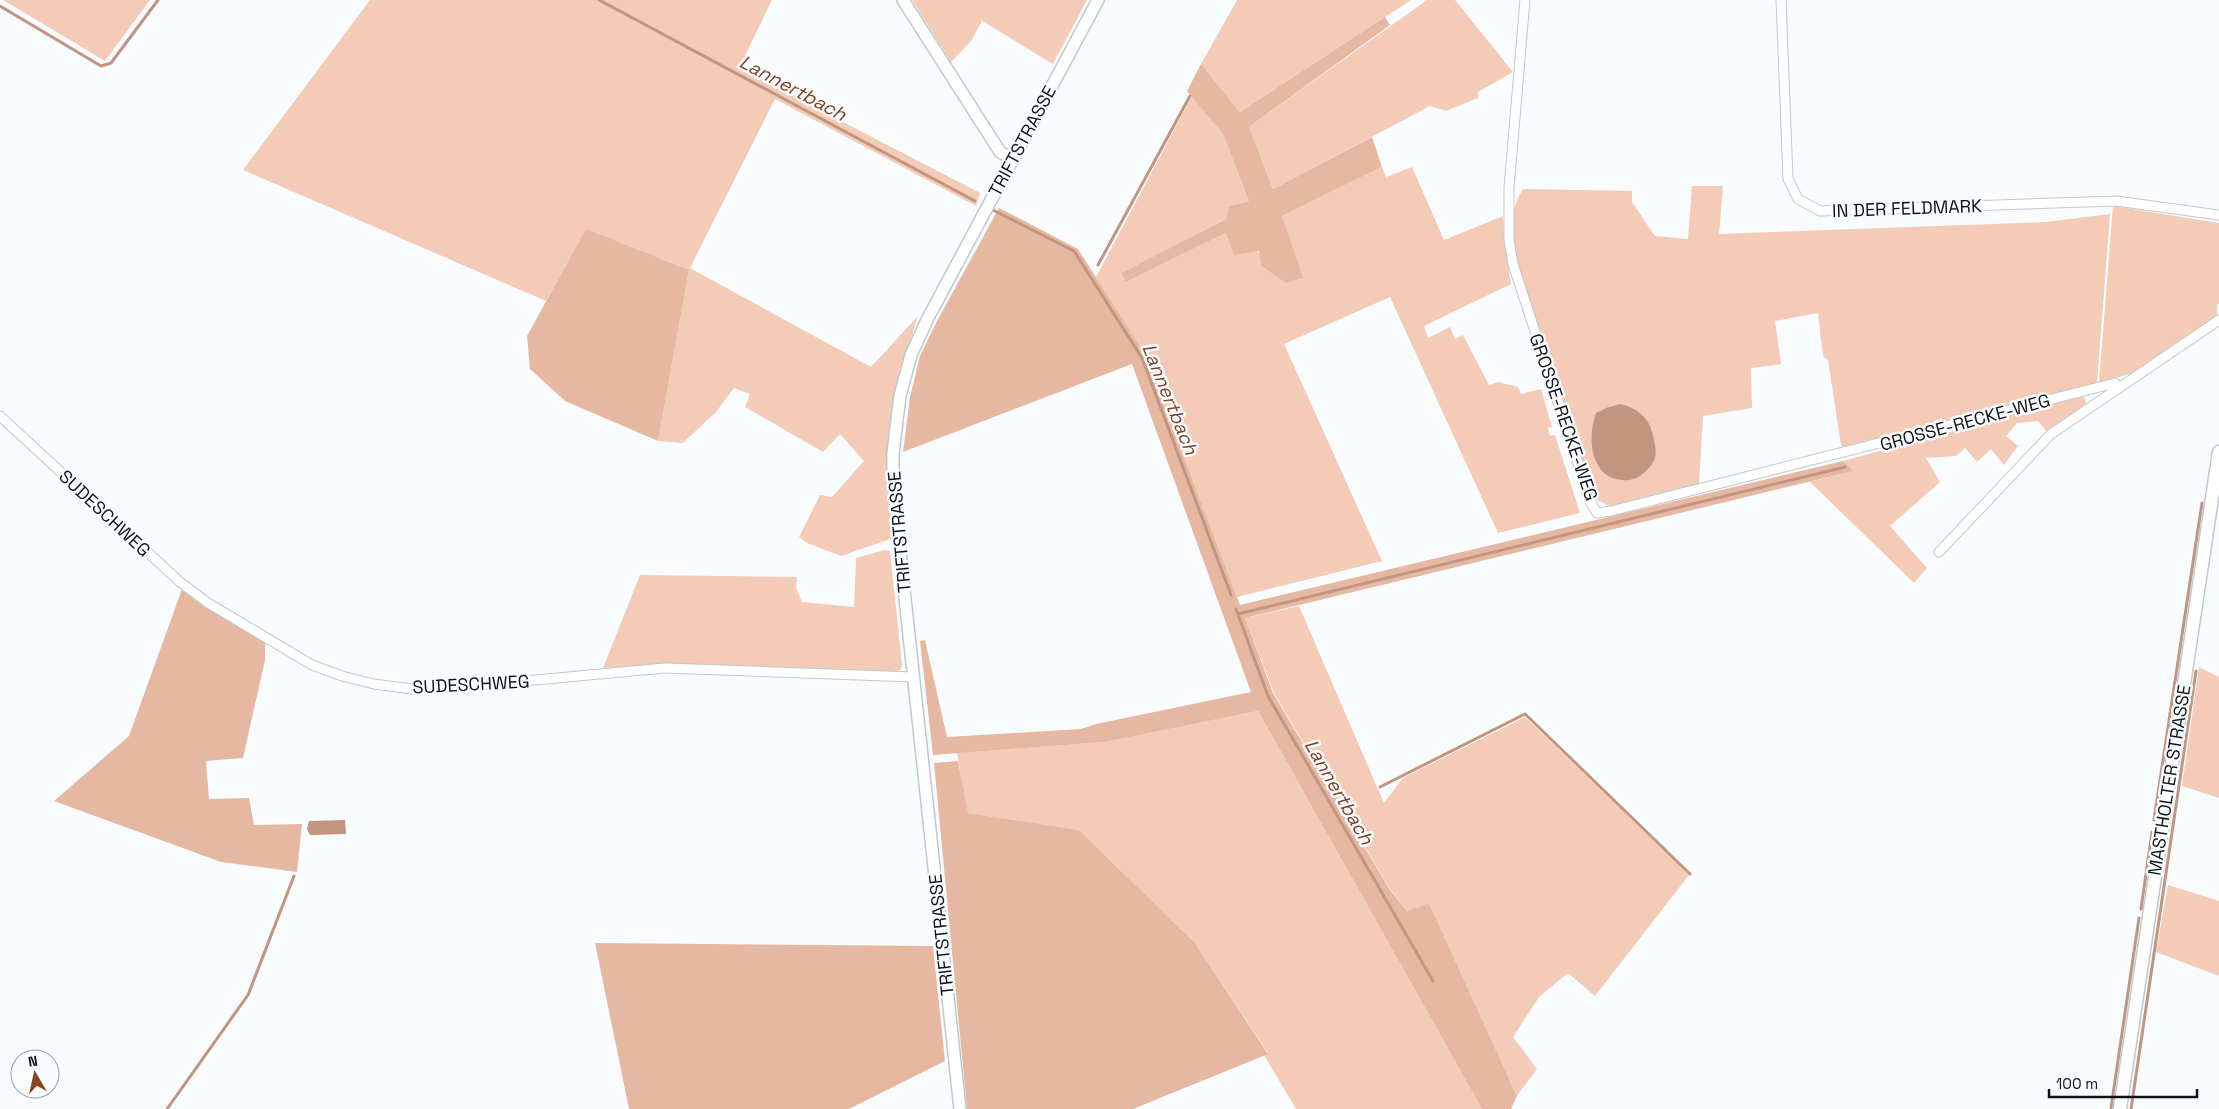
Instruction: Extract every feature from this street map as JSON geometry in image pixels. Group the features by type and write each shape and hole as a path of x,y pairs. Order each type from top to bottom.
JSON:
{"main road":[{"name":"MASTHOLTER STRASSE","path":"2120,1109 2219,452"}],"street":[{"path":"903,0 1000,152 1012,159"},
{"name":"TRIFTSTRASSE","path":"960,1109 893,480 893,453 900,396 911,355 927,320 1098,0"},
{"name":"GROSSE-RECKE-WEG","path":"1525,0 1508,188 1509,240 1513,264 1592,503 1597,512 1611,511 1825,458 2115,383 2118,386"},
{"name":"IN DER FELDMARK","path":"1780,0 1788,179 1798,199 1820,211 2116,201 2219,215"},
{"name":"GROSSE-RECKE-WEG","path":"1939,552 2051,434 2118,386 2219,320"},
{"path":"2087,390 2095,403"},
{"name":"SUDESCHWEG","path":"0,416 180,582 208,603 312,665 342,676 374,684 412,690 665,668 913,677"}],"shaded area":[{"path":"3,0 150,0 105,61"},
{"path":"370,0 772,0 739,68 980,193 976,206 775,99 690,268 871,367 918,316 900,375 889,436 886,485 893,538 841,556 807,543 799,537 820,495 832,497 864,461 840,434 823,452 745,407 750,394 734,388 716,412 683,443 658,441 689,270 586,230 546,301 243,170"},
{"path":"912,0 1087,0 1053,64 982,21 971,41 951,62"},
{"path":"1237,0 1411,0 1240,112 1201,64"},
{"path":"1427,0 1455,0 1513,72 1478,92 1478,98 1446,111 1430,106 1273,189 1249,127"},
{"path":"1385,17 1390,25 1249,127 1273,189 1372,137 1382,167 1282,216 1303,278 1286,283 1262,266 1259,251 1234,255 1226,233 1126,282 1121,273 1226,219 1229,206 1249,201 1223,134 1187,91 1201,64 1240,112"},
{"path":"1192,96 1223,134 1249,201 1229,206 1226,219 1121,273 1126,282 1226,233 1302,278 1282,216 1382,167 1386,177 1412,167 1444,240 1503,216 1504,240 1511,284 1424,326 1428,338 1450,327 1455,339 1463,335 1489,385 1498,382 1518,387 1521,394 1541,389 1552,427 1548,428 1550,436 1555,435 1580,513 1498,533 1390,297 1284,344 1382,561 1237,597 1145,354 1096,277"},
{"path":"1692,186 1723,186 1719,234 2046,222 2110,214 2097,383 1845,448 1841,445 1828,360 1823,356 1818,313 1775,321 1781,364 1751,368 1752,408 1703,416 1699,484 1610,506 1593,498 1518,266 1514,246 1513,217 1515,207 1523,189 1632,191 1632,202 1655,236 1688,239"},
{"path":"2113,206 2219,223 2219,304 2217,305 2217,317 2130,374 2099,382"},
{"path":"999,208 1078,249 1145,354 1240,605 1843,461 1854,471 1245,618 1273,693 1390,890 1407,911 1429,903 1517,1096 1511,1109 1482,1109 1258,711 1105,742 933,755 920,641 925,640 947,737 1081,729 1096,724 1251,692 1132,364 903,452 910,397 920,356"},
{"path":"586,229 689,270 658,441 565,401 530,369 527,336"},
{"path":"2082,396 2085,398 2086,404 2047,432 2038,421 2017,423 2006,436 2018,446 2004,465 1991,449 1977,462 1965,448 1956,456 1926,458 1940,482 1890,526 1927,568 1914,583 1810,482 1854,471 1843,461"},
{"path":"1620,404 1631,407 1644,417 1650,426 1654,438 1656,455 1651,466 1640,476 1629,480 1611,478 1603,472 1597,464 1592,444 1593,423 1596,413"},
{"path":"884,550 890,551 902,665 901,669 896,672 666,664 603,668 640,575 797,577 796,588 802,602 854,607 856,558"},
{"path":"182,589 265,642 265,660 243,758 206,761 209,799 249,798 254,825 302,824 297,872 221,862 54,801 129,736"},
{"path":"1299,606 1384,803 1403,778 1525,717 1689,875 1595,996 1568,973 1539,997 1513,1037 1537,1069 1517,1096 1429,903 1407,911 1390,889 1274,693 1245,618"},
{"path":"2199,667 2219,677 2219,798 2182,786"},
{"path":"1258,711 1482,1109 1296,1109 1264,1055 1268,1053 1195,943 1079,830 967,813 957,753 1105,742"},
{"path":"958,761 968,813 1079,830 1195,943 1268,1054 1133,1109 967,1109 934,763"},
{"path":"345,820 346,834 310,835 307,829 309,821"},
{"path":"2168,885 2219,901 2219,976 2156,952"},
{"path":"595,943 933,946 945,1061 849,1109 629,1109"}],"waterway":[{"path":"0,6 101,66 111,63 158,0"},
{"name":"Lannertbach","path":"599,0 975,201"},
{"path":"1098,265 1190,96"},
{"name":"Lannertbach","path":"993,210 1074,251 1142,358 1231,595"},
{"path":"1238,614 1845,467"},
{"path":"2154,820 2202,503"},
{"name":"Lannertbach","path":"1236,609 1268,696 1433,981"},
{"path":"2131,1109 2196,671"},
{"path":"1380,787 1525,714 1690,874"},
{"path":"2141,909 2152,832"},
{"path":"167,1109 248,995 294,876"},
{"path":"2111,1108 2139,918"}]}
